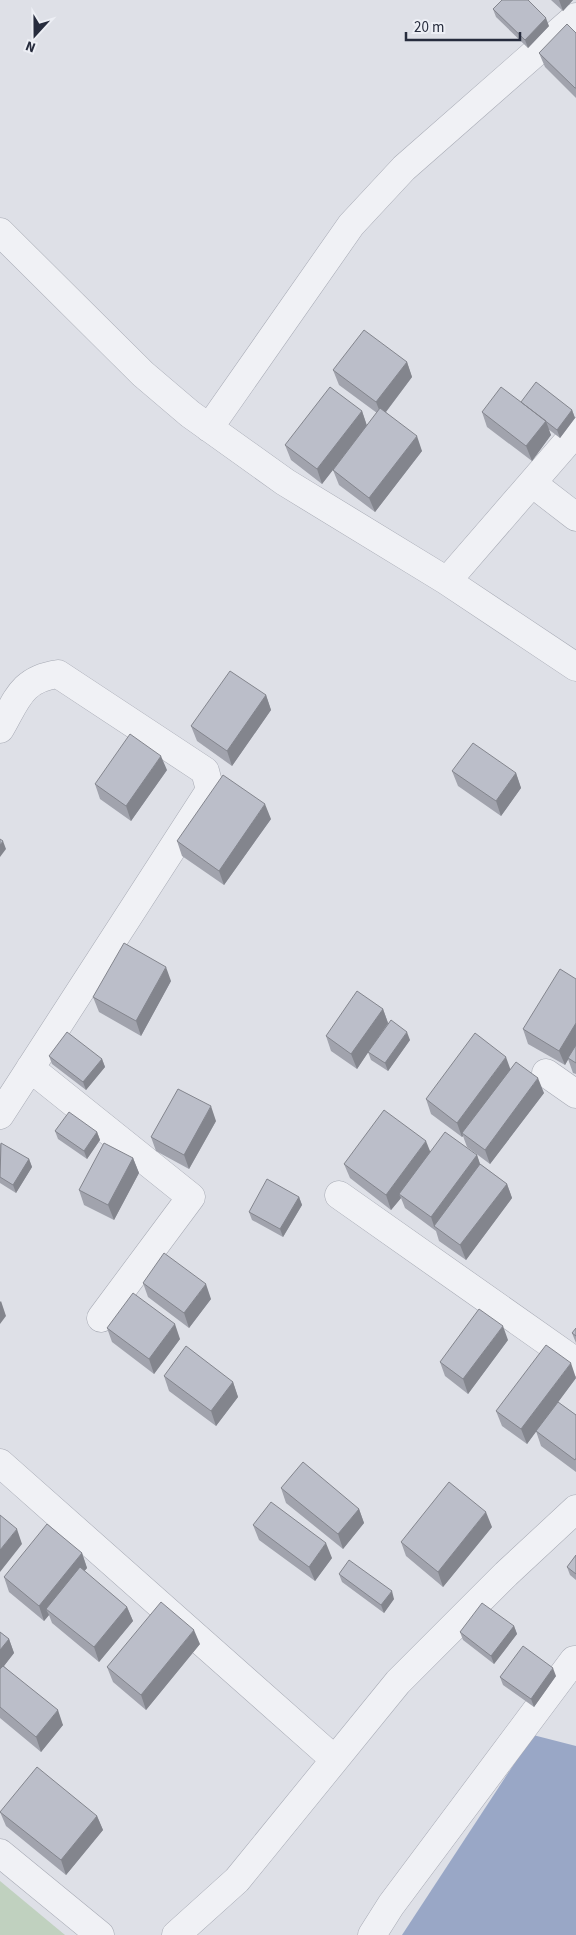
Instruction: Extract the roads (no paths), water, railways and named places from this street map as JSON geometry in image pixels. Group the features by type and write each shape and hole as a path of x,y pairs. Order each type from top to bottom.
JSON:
{"street":[{"path":"209,428 352,225 404,168 576,17"},
{"path":"0,232 143,374 209,428 285,482 447,581 576,667"},
{"path":"447,581 576,432"},
{"path":"532,483 576,516"},
{"path":"0,729 23,689 40,676 58,674 205,771 210,790 0,1115"},
{"path":"30,1068 191,1197 101,1318"},
{"path":"546,1073 576,1094"},
{"path":"339,1195 576,1362"},
{"path":"0,1463 334,1759"},
{"path":"176,1935 236,1880 398,1682 506,1574 571,1523"},
{"path":"372,1935 391,1905 575,1659"},
{"path":"0,1853 100,1935"}],"water":[{"path":"533,1735 576,1746 576,1935 402,1935"}]}
